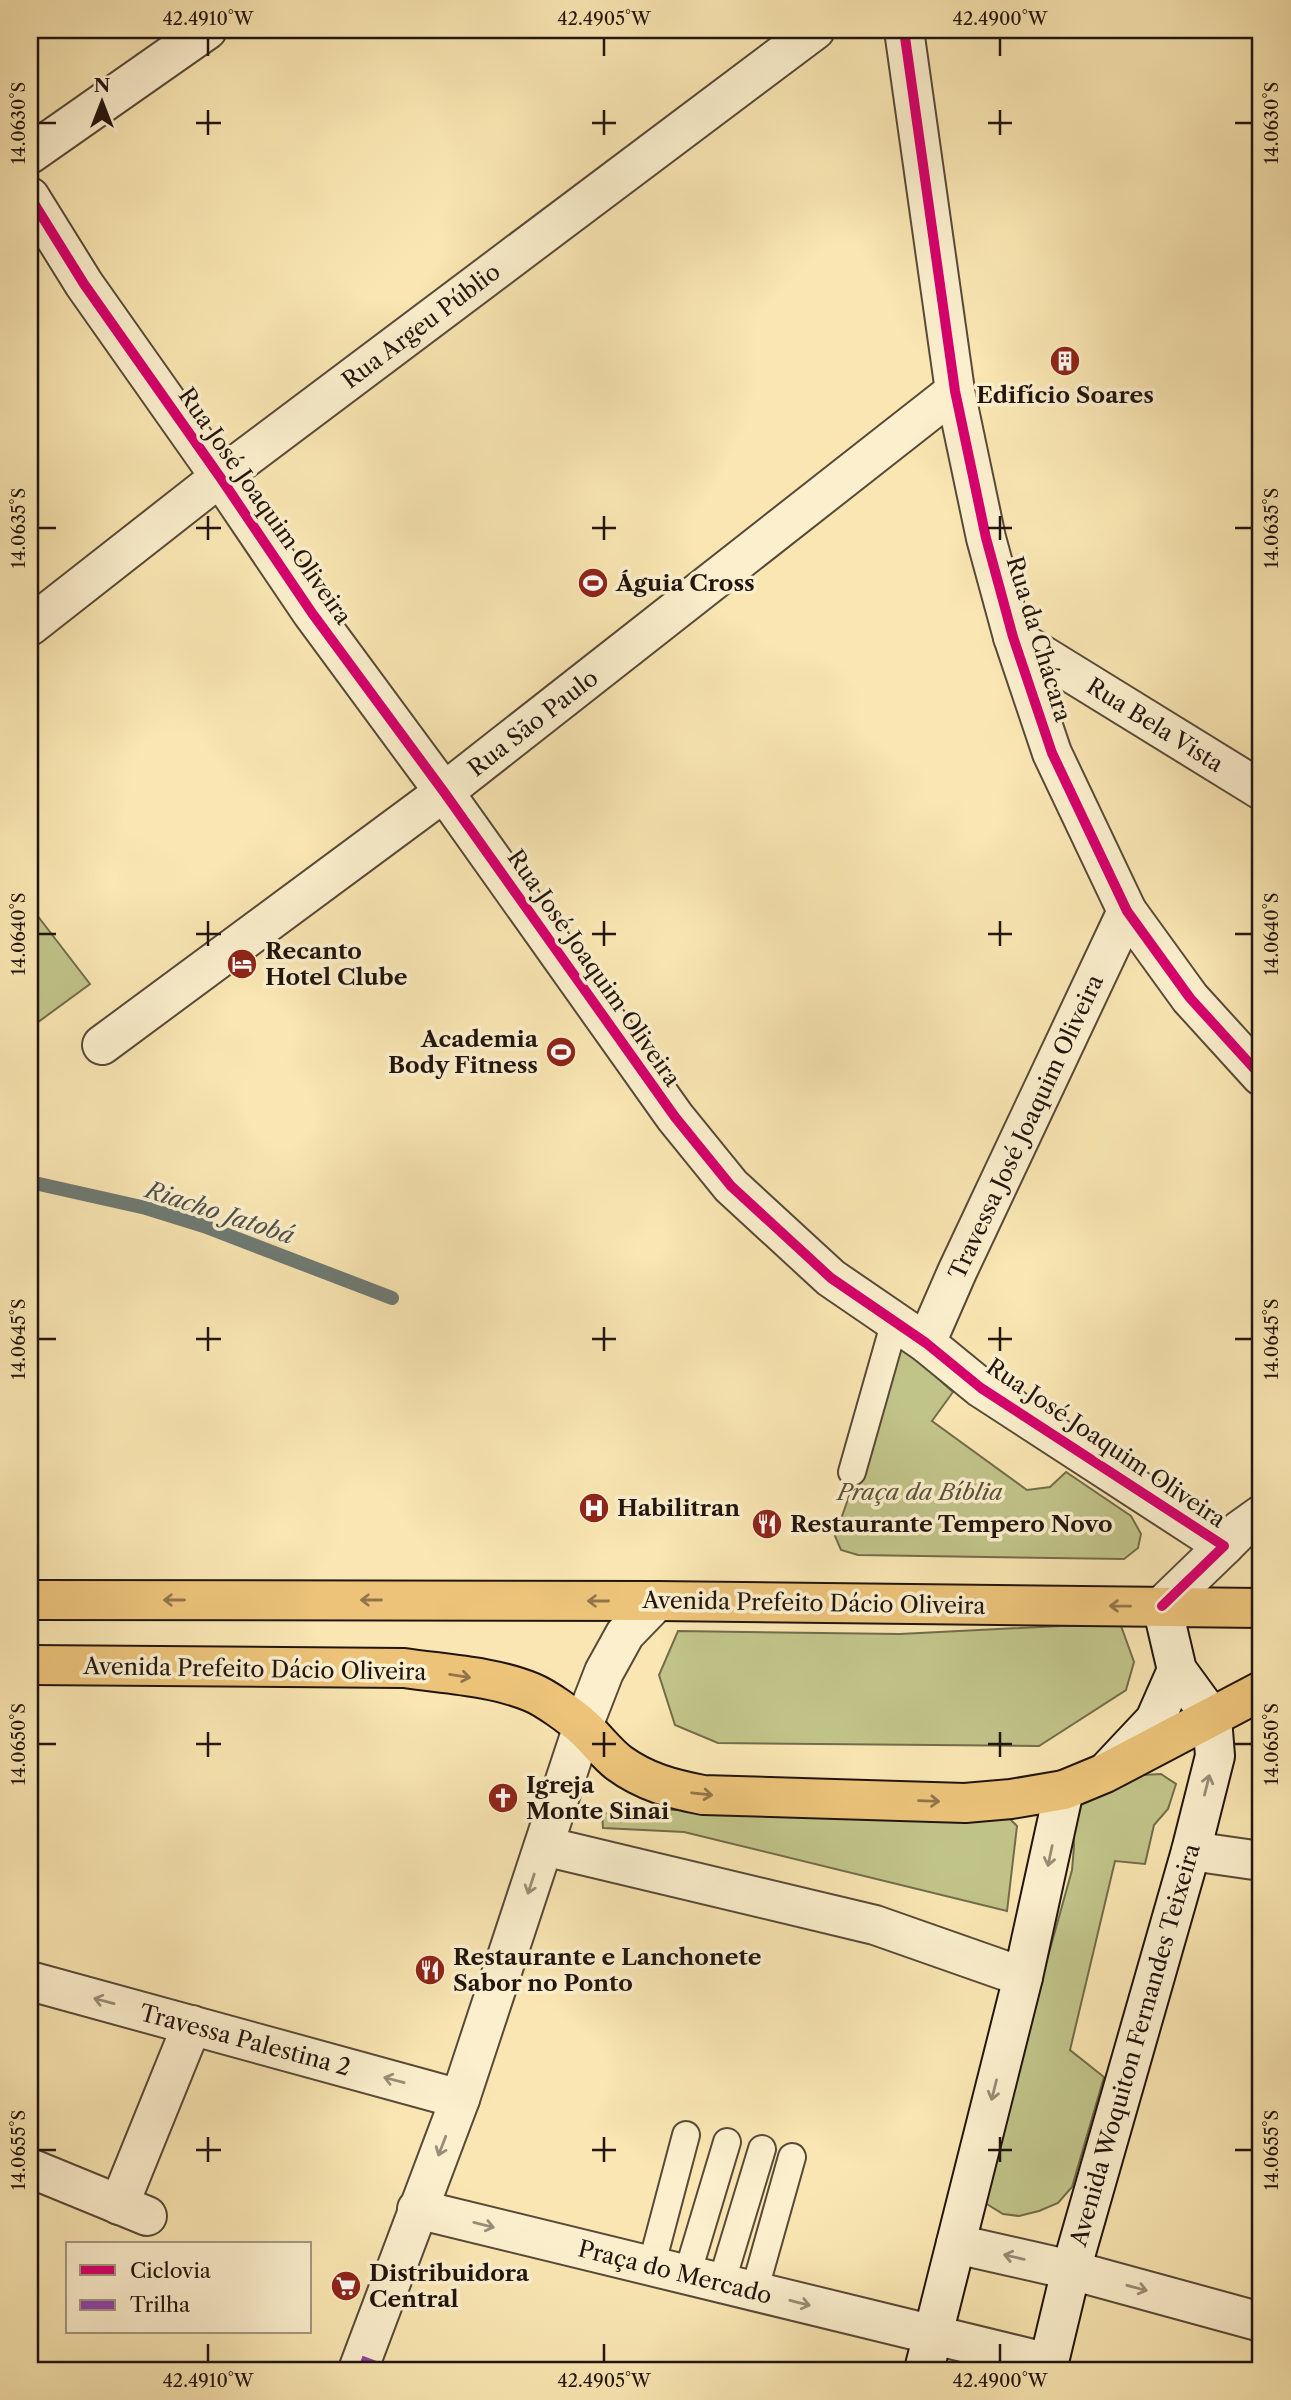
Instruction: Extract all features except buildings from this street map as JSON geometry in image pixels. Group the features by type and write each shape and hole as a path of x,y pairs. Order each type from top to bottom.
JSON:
{"main road":[{"name":"Avenida Prefeito Dácio Oliveira","path":"30,1600 657,1601 1261,1608"},
{"name":"Avenida Prefeito Dácio Oliveira","path":"30,1665 404,1668 506,1684 533,1692 583,1726 617,1761 647,1781 673,1790 703,1795 965,1803 1064,1790 1105,1773 1261,1691"}],"street":[{"path":"30,154 207,30"},
{"name":"Rua Argeu Públio","path":"30,625 220,477 815,30"},
{"name":"Rua da Chácara","path":"904,30 956,391 986,538 1013,637 1052,753 1127,911 1190,998 1261,1076"},
{"name":"Rua José Joaquim Oliveira","path":"30,197 84,284 312,613 444,792 674,1117 731,1186 831,1278 926,1343 981,1388 1224,1546 1162,1606"},
{"name":"Rua São Paulo","path":"102,1045 444,792 956,391"},
{"name":"Rua Bela Vista","path":"1013,637 1261,790"},
{"name":"Travessa José Joaquim Oliveira","path":"926,1343 1127,911"},
{"path":"1224,1546 1261,1515"},
{"path":"369,2367 417,2209 460,2099 583,1726 604,1672 625,1634 657,1601"},
{"path":"1162,1606 1177,1671 1212,1718"},
{"path":"1105,1773 1155,1720 1177,1671"},
{"name":"Avenida Woquiton Fernandes Teixeira","path":"1048,2367 1071,2270 1191,1851 1215,1756 1212,1718"},
{"path":"928,2352 1023,1977 1064,1790"},
{"path":"544,1846 875,1925 1023,1977"},
{"path":"1191,1851 1261,1861"},
{"name":"Travessa Palestina 2","path":"30,1982 460,2099"},
{"path":"30,2168 133,2211 192,2025"},
{"name":"Praça do Mercado","path":"417,2209 721,2284 928,2352 1048,2367"},
{"path":"956,2244 1071,2270 1261,2322"}],"lane":[{"path":"852,1472 895,1321"},
{"path":"651,2267 686,2135"},
{"path":"721,2284 727,2142"},
{"path":"721,2284 762,2149"},
{"path":"721,2284 792,2157"}],"green space":[{"path":"30,906 90,984 30,1028"},
{"name":"Praça da Bíblia","path":"902,1346 953,1392 932,1421 1027,1490 1050,1487 1066,1472 1131,1516 1141,1534 1138,1548 1124,1559 858,1555 841,1550 835,1536"},
{"path":"1120,1623 1134,1662 1126,1690 1039,1746 718,1743 675,1725 659,1675 678,1631 900,1634"},
{"path":"1161,1774 1176,1784 1168,1809 1154,1825 1145,1864 1115,1861 1070,2050 1104,2077 1072,2187 1058,2203 1039,2211 1019,2216 1003,2214 982,2201 1072,1870 1073,1814 1081,1803 1125,1776"},
{"path":"1000,1809 1017,1826 1007,1911 684,1832 603,1828 602,1814 627,1810"}],"waterway":[{"name":"Riacho Jatobá","path":"30,1182 146,1208 204,1226 392,1298"}],"marked path":[{"path":"361,2360 388,2370"}],"cycle path":[{"path":"904,30 955,391 986,538 1013,637 1052,753 1127,911 1190,998 1261,1076"},
{"path":"30,197 84,284 312,613 444,792 675,1117 731,1186 831,1278 926,1343 981,1388 1224,1546 1162,1606"}],"place":[{"name":"Edifício Soares","path":"1065,361"},
{"name":"Águia Cross","path":"593,583"},
{"name":"Recanto Hotel Clube","path":"242,964"},
{"name":"Academia Body Fitness","path":"561,1052"},
{"name":"Habilitran","path":"594,1508"},
{"name":"Restaurante Tempero Novo","path":"767,1524"},
{"name":"Igreja Monte Sinai","path":"503,1798"},
{"name":"Restaurante e Lanchonete Sabor no Ponto","path":"430,1970"},
{"name":"Distribuidora Central","path":"346,2286"}]}
